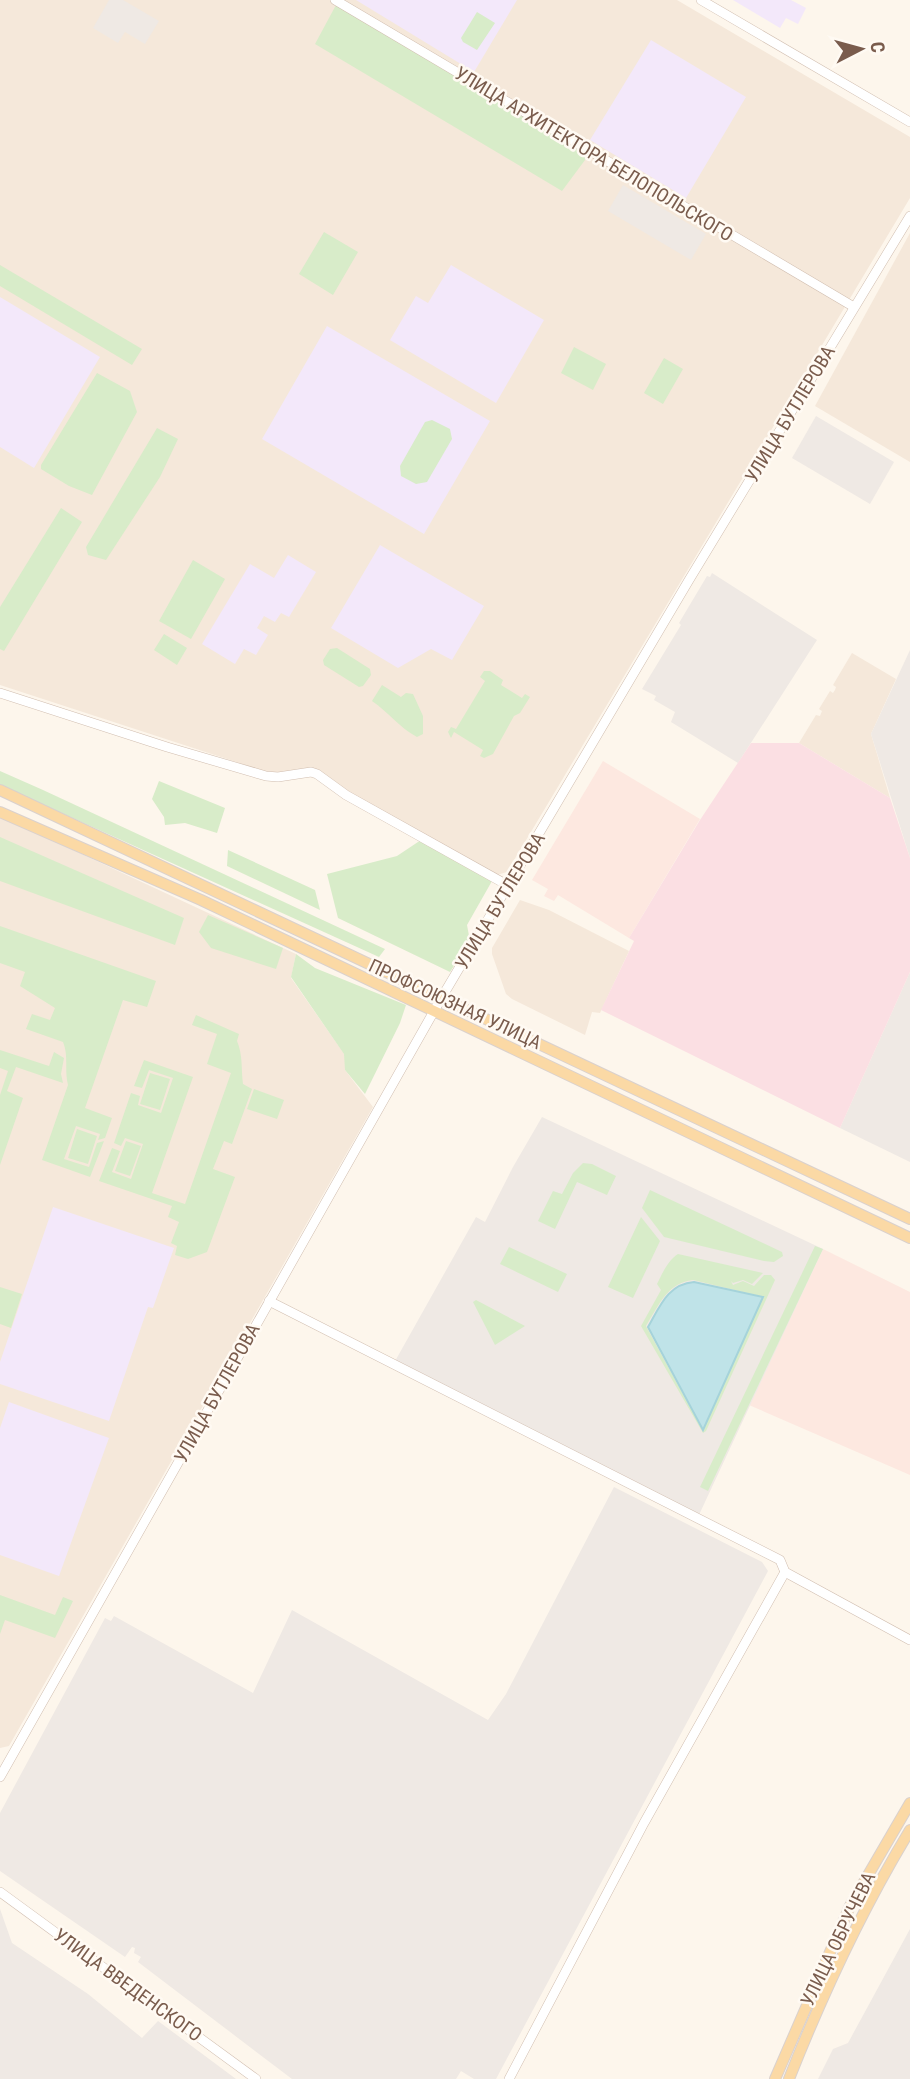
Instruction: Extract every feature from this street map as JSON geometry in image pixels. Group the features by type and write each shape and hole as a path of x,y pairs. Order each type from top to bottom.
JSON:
{"main road":[{"name":"ПРОФСОЮЗНАЯ УЛИЦА","path":"0,790 910,1220"},
{"name":"ПРОФСОЮЗНАЯ УЛИЦА","path":"0,812 191,895 910,1238"},
{"name":"УЛИЦА ОБРУЧЕВА","path":"775,2079 850,1906 910,1803"},
{"name":"УЛИЦА ОБРУЧЕВА","path":"789,2079 847,1945 910,1830"}],"street":[{"name":"УЛИЦА АРХИТЕКТОРА БЕЛОПОЛЬСКОГО","path":"335,0 854,307"},
{"path":"701,0 910,122"},
{"name":"УЛИЦА БУТЛЕРОВА","path":"0,1777 442,997 689,580 910,216"},
{"path":"0,693 255,773 278,777 302,773 317,774 346,795 509,886"},
{"path":"268,1301 780,1560 785,1572 910,1640"},
{"path":"509,2079 644,1823 785,1572"},
{"name":"УЛИЦА ВВЕДЕНСКОГО","path":"0,1892 256,2079"}],"shaded area":[{"path":"0,0 677,0 910,137 910,198 507,872 493,876 347,793 326,775 267,772 0,685"},
{"path":"109,0 123,0 159,21 145,44 125,32 118,43 93,28"},
{"path":"356,0 517,0 474,72"},
{"path":"733,0 791,0 806,8 798,24 786,18 780,28"},
{"path":"651,40 746,97 686,198 590,140"},
{"path":"623,185 706,234 691,260 608,211"},
{"path":"910,233 910,462 815,406"},
{"path":"451,265 544,320 496,403 390,340 416,296 428,303"},
{"path":"0,297 100,357 34,468 0,447"},
{"path":"327,326 490,421 424,534 262,439"},
{"path":"816,416 894,462 870,504 792,458"},
{"path":"380,545 484,606 452,660 431,649 398,668 331,628"},
{"path":"288,555 316,572 289,617 281,613 275,622 264,616 257,628 268,635 256,655 244,649 235,664 202,644 250,564 274,578"},
{"path":"712,573 817,640 738,763 671,722 675,712 654,700 656,696 642,689 707,576 710,577"},
{"path":"910,650 910,858 871,734"},
{"path":"852,653 896,679 871,734 890,798 799,743 816,715 820,716 822,711 819,709 830,691 833,693 835,690 833,685"},
{"path":"751,743 799,743 890,798 910,858 910,972 840,1128 601,1010 634,941 629,938 700,820"},
{"path":"603,761 700,819 629,938 558,895 554,901 544,896 548,889 532,880"},
{"path":"0,816 296,954 291,978 345,1055 345,1070 373,1107 9,1746 0,1748"},
{"path":"520,900 549,910 629,951 600,1013 592,1012 585,1035 506,994 492,948"},
{"path":"910,972 910,1162 840,1128"},
{"path":"542,1117 823,1249 698,1517 394,1363 476,1217 485,1222"},
{"path":"53,1207 174,1248 153,1308 148,1307 109,1421 0,1384 0,1362"},
{"path":"823,1249 910,1292 910,1475 749,1405"},
{"path":"9,1402 109,1438 59,1576 0,1555 0,1428"},
{"path":"614,1487 762,1562 768,1571 496,2079 474,2079 461,2071 456,2079 292,2079 138,1962 141,1957 134,1953 135,1948 132,1947 125,1957 0,1871 0,1813 105,1618 111,1621 114,1616 253,1693 292,1610 488,1720 506,1694"},
{"path":"0,1909 12,1943 88,1994 142,2038 158,2021 236,2079 0,2079"},
{"path":"910,1929 910,2079 818,2079 833,2049 848,2043"}],"green space":[{"path":"336,5 588,156 562,191 315,44"},
{"path":"477,12 495,23 477,50 461,38"},
{"path":"324,232 358,252 333,295 299,274"},
{"path":"0,265 142,349 132,365 0,286"},
{"path":"574,347 606,364 593,390 561,373"},
{"path":"664,358 683,369 663,404 644,393"},
{"path":"97,373 130,391 137,412 92,495 69,486 41,469 41,465"},
{"path":"432,420 450,429 452,439 427,482 416,484 401,476 400,466 425,422"},
{"path":"157,428 178,439 160,477 106,560 88,555 86,547"},
{"path":"61,508 82,522 4,651 0,649 0,607"},
{"path":"193,560 225,579 191,639 159,621"},
{"path":"164,634 187,648 177,665 154,650"},
{"path":"337,648 370,669 371,675 363,686 359,687 324,665 323,660 330,649"},
{"path":"484,671 490,671 503,680 501,685 522,698 525,694 530,697 520,713 514,716 493,754 484,758 480,756 483,750 454,732 451,738 448,732 451,727 456,729 485,681 480,677"},
{"path":"382,685 401,697 406,693 413,694 423,716 423,734 417,737 372,701"},
{"path":"0,771 385,949 379,957 0,785"},
{"path":"159,781 225,808 217,833 185,823 165,825 164,817 152,799"},
{"path":"0,837 184,918 175,945 0,881"},
{"path":"421,840 492,881 467,925 470,941 450,972 338,918 327,874 397,856"},
{"path":"228,850 315,890 320,910 227,866"},
{"path":"208,915 283,948 276,969 211,948 199,932"},
{"path":"0,926 156,981 147,1007 123,1000 85,1108 112,1118 105,1138 98,1140 100,1134 76,1126 64,1159 89,1167 97,1143 104,1141 90,1177 42,1160 68,1085 66,1053 63,1042 26,1029 32,1014 50,1020 55,1008 20,986 25,972 0,963"},
{"path":"296,954 315,968 406,1005 365,1094 345,1070 344,1054 291,977"},
{"path":"196,1015 239,1034 237,1041 243,1084 252,1089 232,1144 224,1141 213,1169 235,1177 207,1252 188,1259 175,1255 177,1246 171,1243 179,1222 168,1217 172,1206 99,1181 112,1148 120,1151 112,1172 131,1179 143,1144 125,1138 121,1146 114,1143 131,1093 140,1096 138,1105 161,1113 173,1078 149,1070 142,1088 134,1086 144,1060 193,1077 152,1193 185,1204 231,1073 207,1064 217,1034 192,1025"},
{"path":"0,1050 49,1066 54,1052 64,1058 61,1074 63,1083 16,1067 7,1091 23,1098 0,1165 0,1095 8,1071 0,1068"},
{"path":"150,1073 170,1079 160,1110 140,1104"},
{"path":"254,1089 284,1100 277,1119 247,1109"},
{"path":"77,1129 97,1136 88,1164 68,1158"},
{"path":"126,1141 141,1146 130,1176 115,1171"},
{"path":"583,1163 592,1164 616,1176 607,1195 577,1182 555,1229 538,1221 553,1191 562,1194 573,1173"},
{"path":"650,1190 782,1252 783,1256 774,1262 764,1261 664,1237 642,1208"},
{"path":"641,1217 660,1241 633,1298 608,1287"},
{"path":"815,1246 823,1249 708,1491 700,1487"},
{"path":"509,1247 567,1274 558,1292 500,1264"},
{"path":"678,1254 763,1273 752,1284 743,1280 733,1283 731,1281 733,1285 743,1281 754,1286 764,1275 771,1275 775,1280 703,1433 641,1326 661,1290 657,1284","holes":["693,1280 763,1297 703,1431 646,1326 670,1290 684,1282"]},
{"path":"0,1287 22,1294 11,1328 0,1324"},
{"path":"476,1300 525,1326 495,1345 473,1302"},
{"path":"0,1595 55,1615 63,1597 73,1601 55,1638 5,1620 0,1634"}],"water":[{"path":"694,1282 763,1297 703,1430 648,1327 671,1292"}]}
